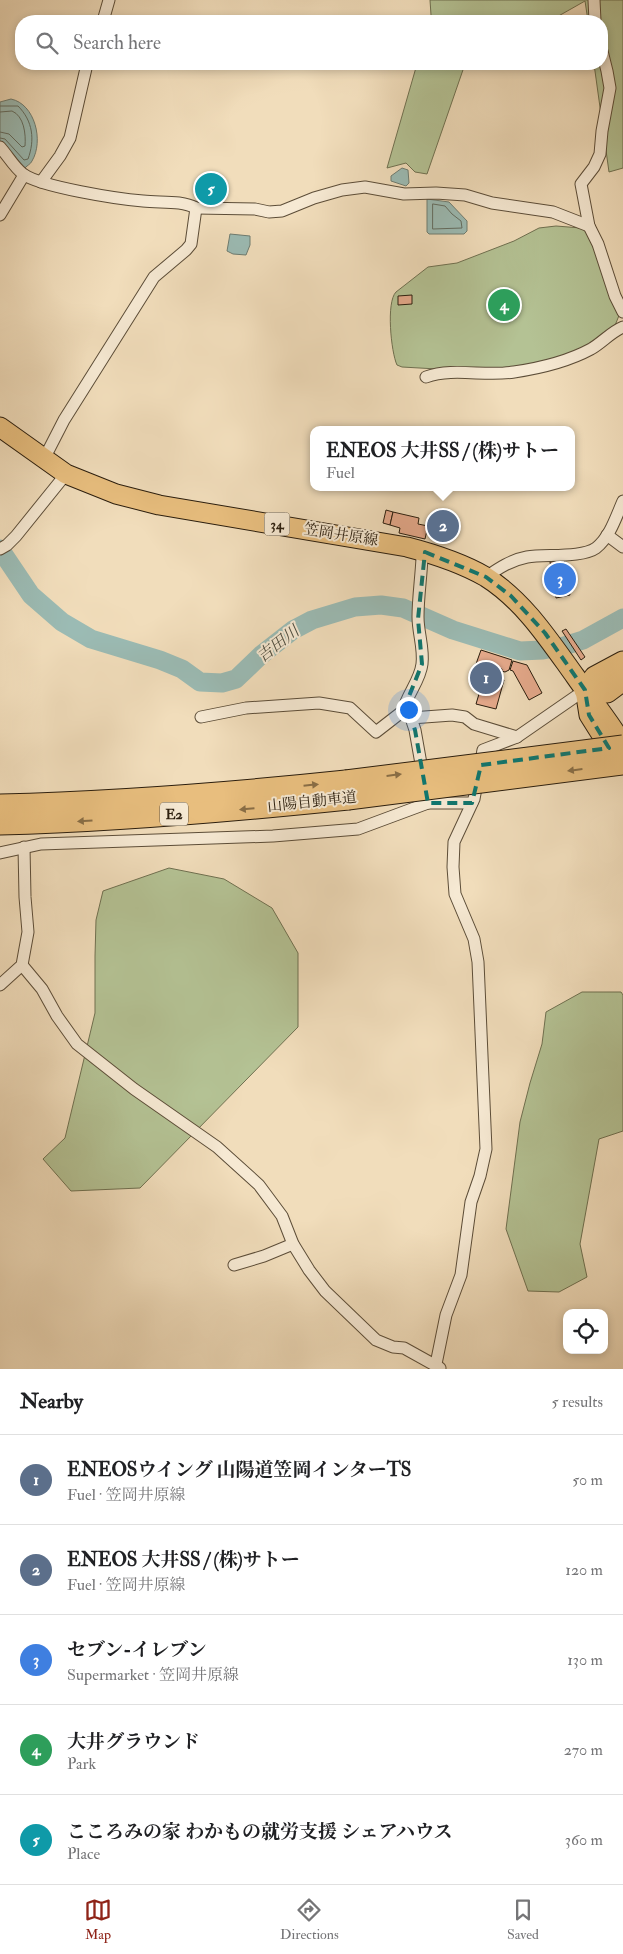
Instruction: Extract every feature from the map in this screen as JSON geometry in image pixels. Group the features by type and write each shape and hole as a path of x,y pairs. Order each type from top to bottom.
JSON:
{"highway":[{"path":"585,690 595,677 623,662"},
{"path":"585,690 607,692 623,680"},
{"path":"462,767 623,736"},
{"name":"山陽自動車道","path":"0,824 61,822 232,810 462,767 623,745"},
{"name":"山陽自動車道","path":"0,805 68,803 262,790 347,790 623,764"}],"main road":[{"name":"笠岡井原線","path":"0,427 66,474 116,494 159,504 380,541 425,552 460,564 486,577 511,596 545,633 605,716 623,745"},
{"name":"笠岡井原線","path":"585,690 589,716 623,770"}],"street":[{"path":"105,15 109,0"},
{"path":"594,0 595,15"},
{"path":"41,182 60,156 70,138 86,70"},
{"path":"607,70 610,88 600,154 594,167 581,184 589,226 598,244 615,296 623,312"},
{"path":"0,148 24,175 41,182 104,196 143,202 188,204 196,208 255,209 269,212 282,211 314,198 342,190 365,188 404,194 436,193 465,195 492,203 554,212 589,226"},
{"path":"0,215 24,175"},
{"path":"44,459 68,413 154,277 191,244 196,208"},
{"path":"426,377 441,373 512,373 568,360 593,348 623,327"},
{"path":"3,547 31,519 66,474"},
{"path":"486,577 508,562 526,557 590,552 607,535 623,501"},
{"path":"607,535 623,547"},
{"path":"425,552 422,558 418,613 422,664 420,675 408,695 407,714 415,730 428,802"},
{"path":"22,965 42,989 57,1016 77,1044 134,1089 217,1147 259,1185 282,1216 293,1244 325,1291 376,1340 393,1347 404,1348 439,1367 446,1315 461,1275 471,1202 480,1176 486,1149 478,962 474,939 455,894 454,842 472,803 483,750 516,737 585,690"},
{"path":"201,717 246,708 319,703 350,708 376,732 407,714 452,715 465,717 474,724 516,737"},
{"path":"0,853 41,844 273,836 358,829 428,802 472,803"},
{"path":"0,985 22,965 28,932 24,847"},
{"path":"234,1265 264,1256 293,1244"}],"highlighted area":[{"path":"425,552 486,577 511,596 545,633 585,690 589,715 609,748 481,765 472,803 428,803 415,730 411,718 403,711 422,664 418,619"}],"green space":[{"path":"430,0 623,0 623,168 609,172 595,70 608,70 608,15 587,15 585,1 560,15 431,15"},
{"path":"415,70 463,70 427,174 415,172 406,163 387,168"},
{"path":"556,226 581,228 587,232 620,313 614,328 576,354 520,368 437,369 397,365 391,339 390,316 393,297 396,292 428,267 457,263 514,241 539,228"},
{"path":"169,868 224,879 272,908 298,953 298,1027 140,1188 71,1191 43,1159 65,1138 95,1013 96,920 103,891"},
{"path":"582,992 621,992 623,995 623,1131 599,1139 580,1244 587,1277 559,1292 528,1291 506,1229 520,1122 542,1044 546,1012"}],"water":[{"path":"11,99 19,102 26,108 35,124 37,134 36,153 24,169 0,141 0,102"},
{"path":"402,168 408,170 409,183 406,186 391,181 391,176"},
{"path":"427,199 449,202 467,221 467,231 464,234 429,234 427,232"},
{"path":"230,234 250,236 250,245 246,255 233,254 227,251"}],"building":[{"path":"202,177 217,177 219,199 202,200"},
{"path":"412,295 412,304 398,305 398,296"},
{"path":"386,510 393,512 390,525 383,523"},
{"path":"393,512 419,518 418,524 428,526 425,539 399,533 400,528 390,525"},
{"path":"564,559 570,595 556,598 550,562"},
{"path":"566,629 585,657 581,660 562,631"},
{"path":"481,650 512,660 509,670 505,672 476,664"},
{"path":"513,661 527,665 542,693 529,700 513,671 510,670"},
{"path":"494,666 502,669 500,679 504,680 496,709 476,704 485,674 491,676"}],"waterway":[{"name":"吉田川","path":"0,549 31,595 62,622 91,639 160,660 182,669 200,682 222,683 236,679 261,655 293,630 312,620 355,607 381,605 403,608 453,630 520,651 543,650 583,640 623,618"}],"place":[{"name":"こころみの家 わかもの就労支援 シェアハウス","path":"211,189"},
{"name":"大井グラウンド","path":"504,305"},
{"name":"ENEOS 大井SS / (株)サトー","path":"443,526"},
{"name":"セブン-イレブン","path":"560,579"},
{"name":"ENEOSウイング 山陽道笠岡インターTS","path":"486,678"}]}
